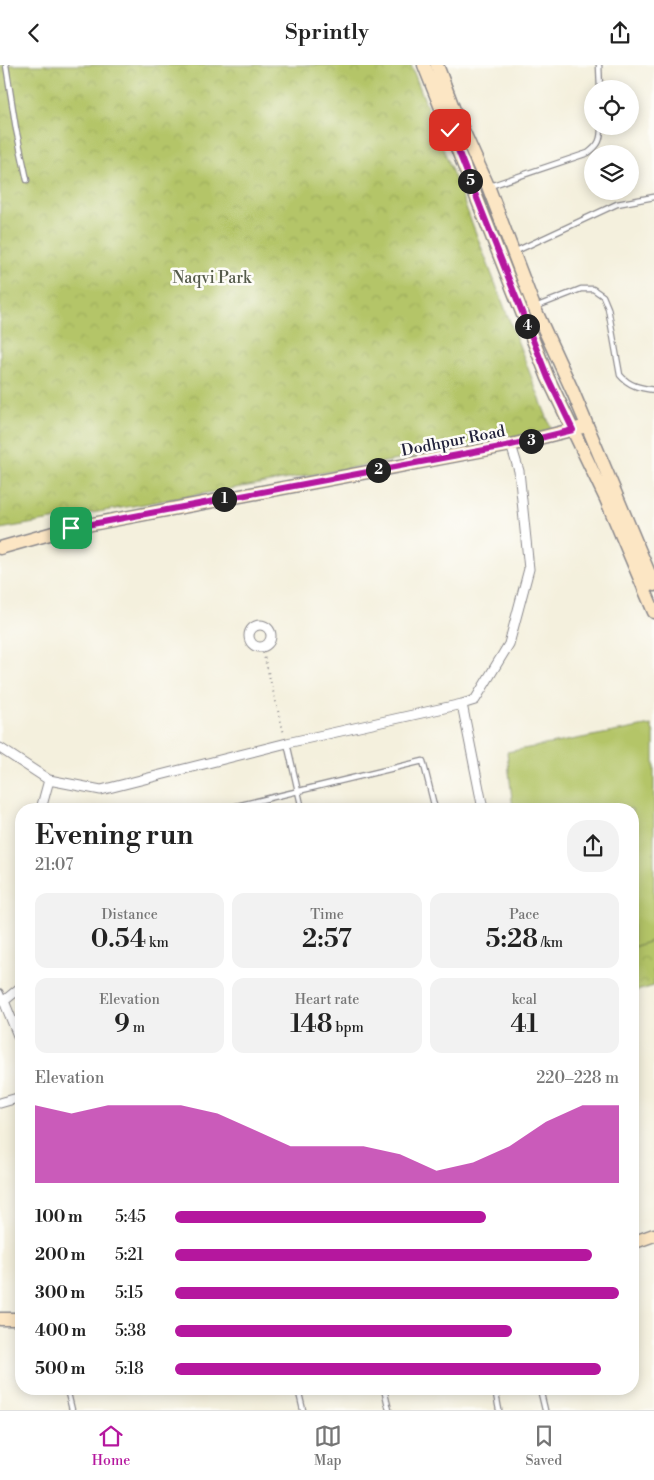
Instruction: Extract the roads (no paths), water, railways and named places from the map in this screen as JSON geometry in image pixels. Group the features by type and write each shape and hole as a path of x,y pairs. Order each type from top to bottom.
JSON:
{"main road":[{"path":"424,65 548,378 606,499 650,581"},
{"path":"437,65 454,110 488,186 534,307 588,426 650,581 654,612"},
{"name":"Dodhpur Road","path":"0,548 71,528 511,445 588,426"},
{"path":"639,1240 654,1235"},
{"path":"0,1319 15,1319"}],"street":[{"path":"0,748 49,780 102,790 286,743 476,700 509,643 529,569 519,471 511,445"},
{"path":"462,704 481,803"},
{"path":"43,803 49,780"},
{"path":"15,990 2,996 15,1028"},
{"path":"0,1103 15,1099"}],"lane":[{"path":"6,65 16,129 27,180"},
{"path":"599,65 600,80"},
{"path":"488,186 588,153 597,147 601,135"},
{"path":"501,259 618,204 654,197"},
{"path":"534,307 581,289 593,289 603,296 608,308 620,375 626,383 654,390"},
{"path":"286,743 301,803"},
{"path":"249,803 423,761 434,803"},
{"path":"68,1395 72,1410"},
{"path":"300,1395 304,1410"},
{"path":"385,1395 388,1410"},
{"path":"496,1395 499,1410"},
{"path":"541,1395 545,1410"}],"park label":[{"name":"Naqvi Park","path":"212,277"}]}
